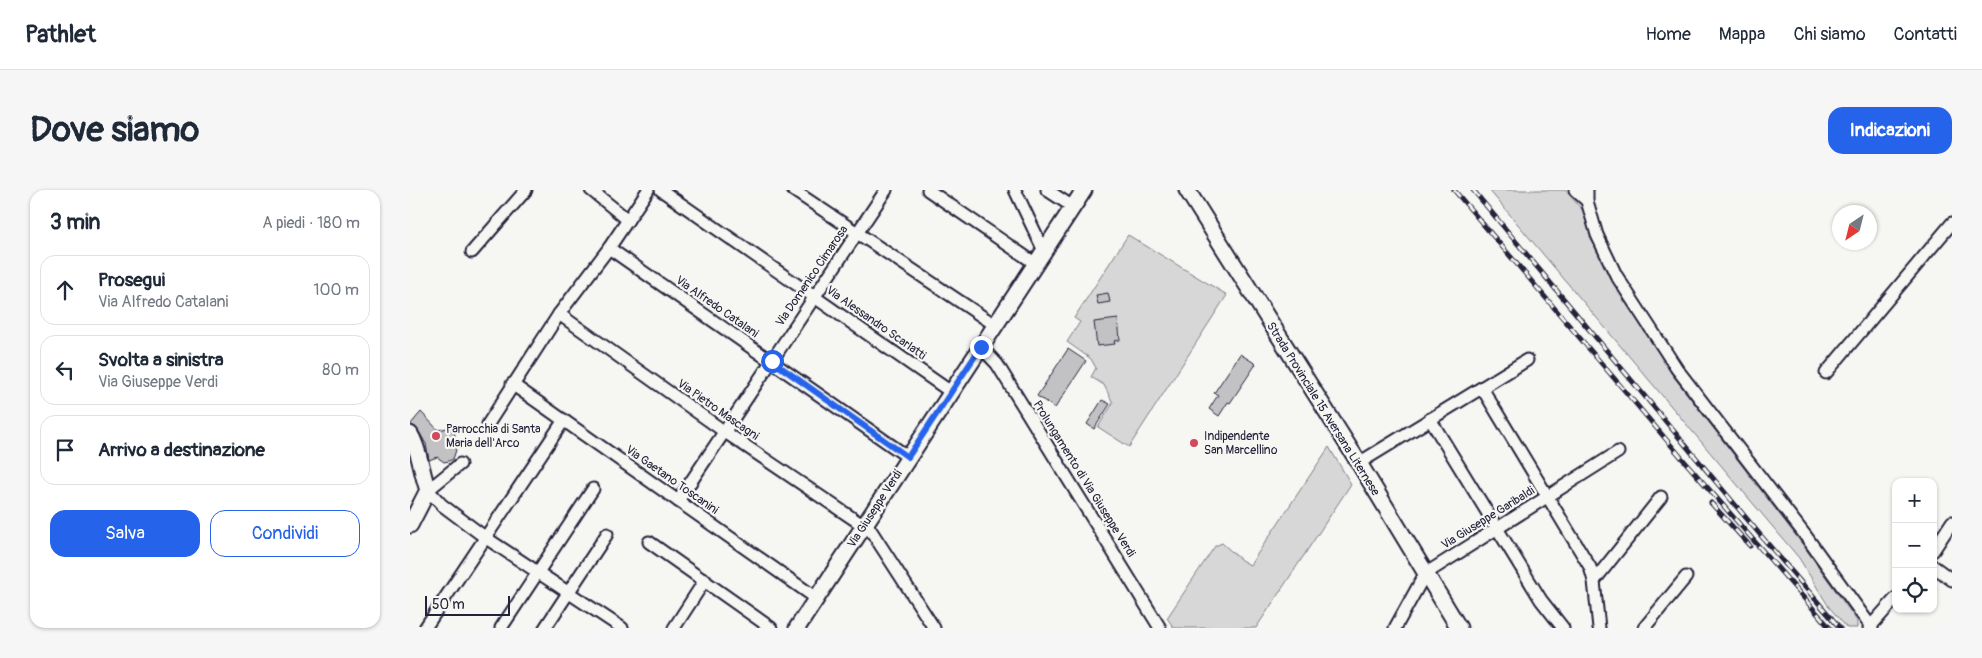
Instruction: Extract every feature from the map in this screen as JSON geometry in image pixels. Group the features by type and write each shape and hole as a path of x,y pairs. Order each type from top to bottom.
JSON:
{"street":[{"path":"472,252 526,190"},
{"path":"591,190 628,220"},
{"path":"488,424 512,384 559,314 609,248 648,190"},
{"name":"Via Alessandro Scarlatti","path":"661,190 951,392"},
{"path":"793,190 996,325"},
{"name":"Via Domenico Cimarosa","path":"678,501 886,190"},
{"path":"928,190 1036,264"},
{"path":"1015,190 1044,251"},
{"path":"1047,190 1073,207"},
{"name":"Via Giuseppe Verdi","path":"797,628 1084,190"},
{"name":"Strada Provinciale 15 Aversana Liternese","path":"1187,190 1359,463 1459,628"},
{"path":"1575,190 1587,195 1597,235 1616,275 1677,369 1805,535 1871,628 1892,603"},
{"path":"1826,373 1952,223"},
{"name":"Via Alfredo Catalani","path":"609,248 908,457"},
{"name":"Via Pietro Mascagni","path":"559,314 725,432 865,524"},
{"name":"Prolungamento di Via Giuseppe Verdi","path":"981,347 997,364 1160,628"},
{"path":"1359,463 1527,360"},
{"name":"Via Gaetano Toscanini","path":"512,384 816,598"},
{"path":"1482,388 1549,496 1590,567 1594,581 1599,628"},
{"path":"1430,419 1541,600 1563,628"},
{"path":"425,628 564,420"},
{"path":"410,434 414,441 428,490 442,505 486,538 622,628"},
{"name":"Via Giuseppe Garibaldi","path":"1395,628 1425,574 1618,452"},
{"path":"410,525 428,490 460,464"},
{"path":"501,628 593,489"},
{"path":"1594,581 1661,497"},
{"path":"1937,544 1952,522"},
{"path":"865,524 934,628"},
{"path":"545,628 607,534"},
{"path":"649,542 771,628"},
{"path":"1936,568 1952,580"},
{"path":"1644,628 1686,577"},
{"path":"674,628 705,580"}],"shaded area":[{"path":"1489,190 1565,190 1585,213 1597,250 1671,373 1803,545 1857,621 1857,628 1847,628 1829,607 1799,558"},
{"path":"1128,235 1227,295 1129,447 1098,427 1113,403 1104,385 1091,377 1096,368 1091,359 1067,342 1080,322 1074,318"},
{"path":"1329,447 1351,484 1256,628 1174,628 1167,618 1215,546 1222,543 1241,560 1250,565"}],"building":[{"path":"1108,293 1110,302 1098,304 1096,295"},
{"path":"1118,319 1120,340 1114,341 1115,344 1097,346 1094,322"},
{"path":"1068,349 1086,361 1055,408 1037,396"},
{"path":"1240,354 1256,364 1219,416 1209,409 1218,395 1214,393"},
{"path":"1102,400 1110,404 1094,429 1087,424"},
{"name":"Parrocchia di Santa Maria dell'Arco","path":"421,412 438,430 447,428 453,431 455,434 454,438 450,441 456,450 453,459 444,462 437,457 429,460 426,444 418,430 410,425"}],"railway":[{"path":"1454,190 1687,464 1830,628"},
{"path":"1473,190 1840,628"},
{"path":"1711,503 1750,546"}],"place":[{"name":"Parrocchia di Santa Maria dell'Arco","path":"436,436"},
{"name":"Indipendente San Marcellino","path":"1194,443"}],"route":[{"path":"772,361 908,457 981,347"}]}
